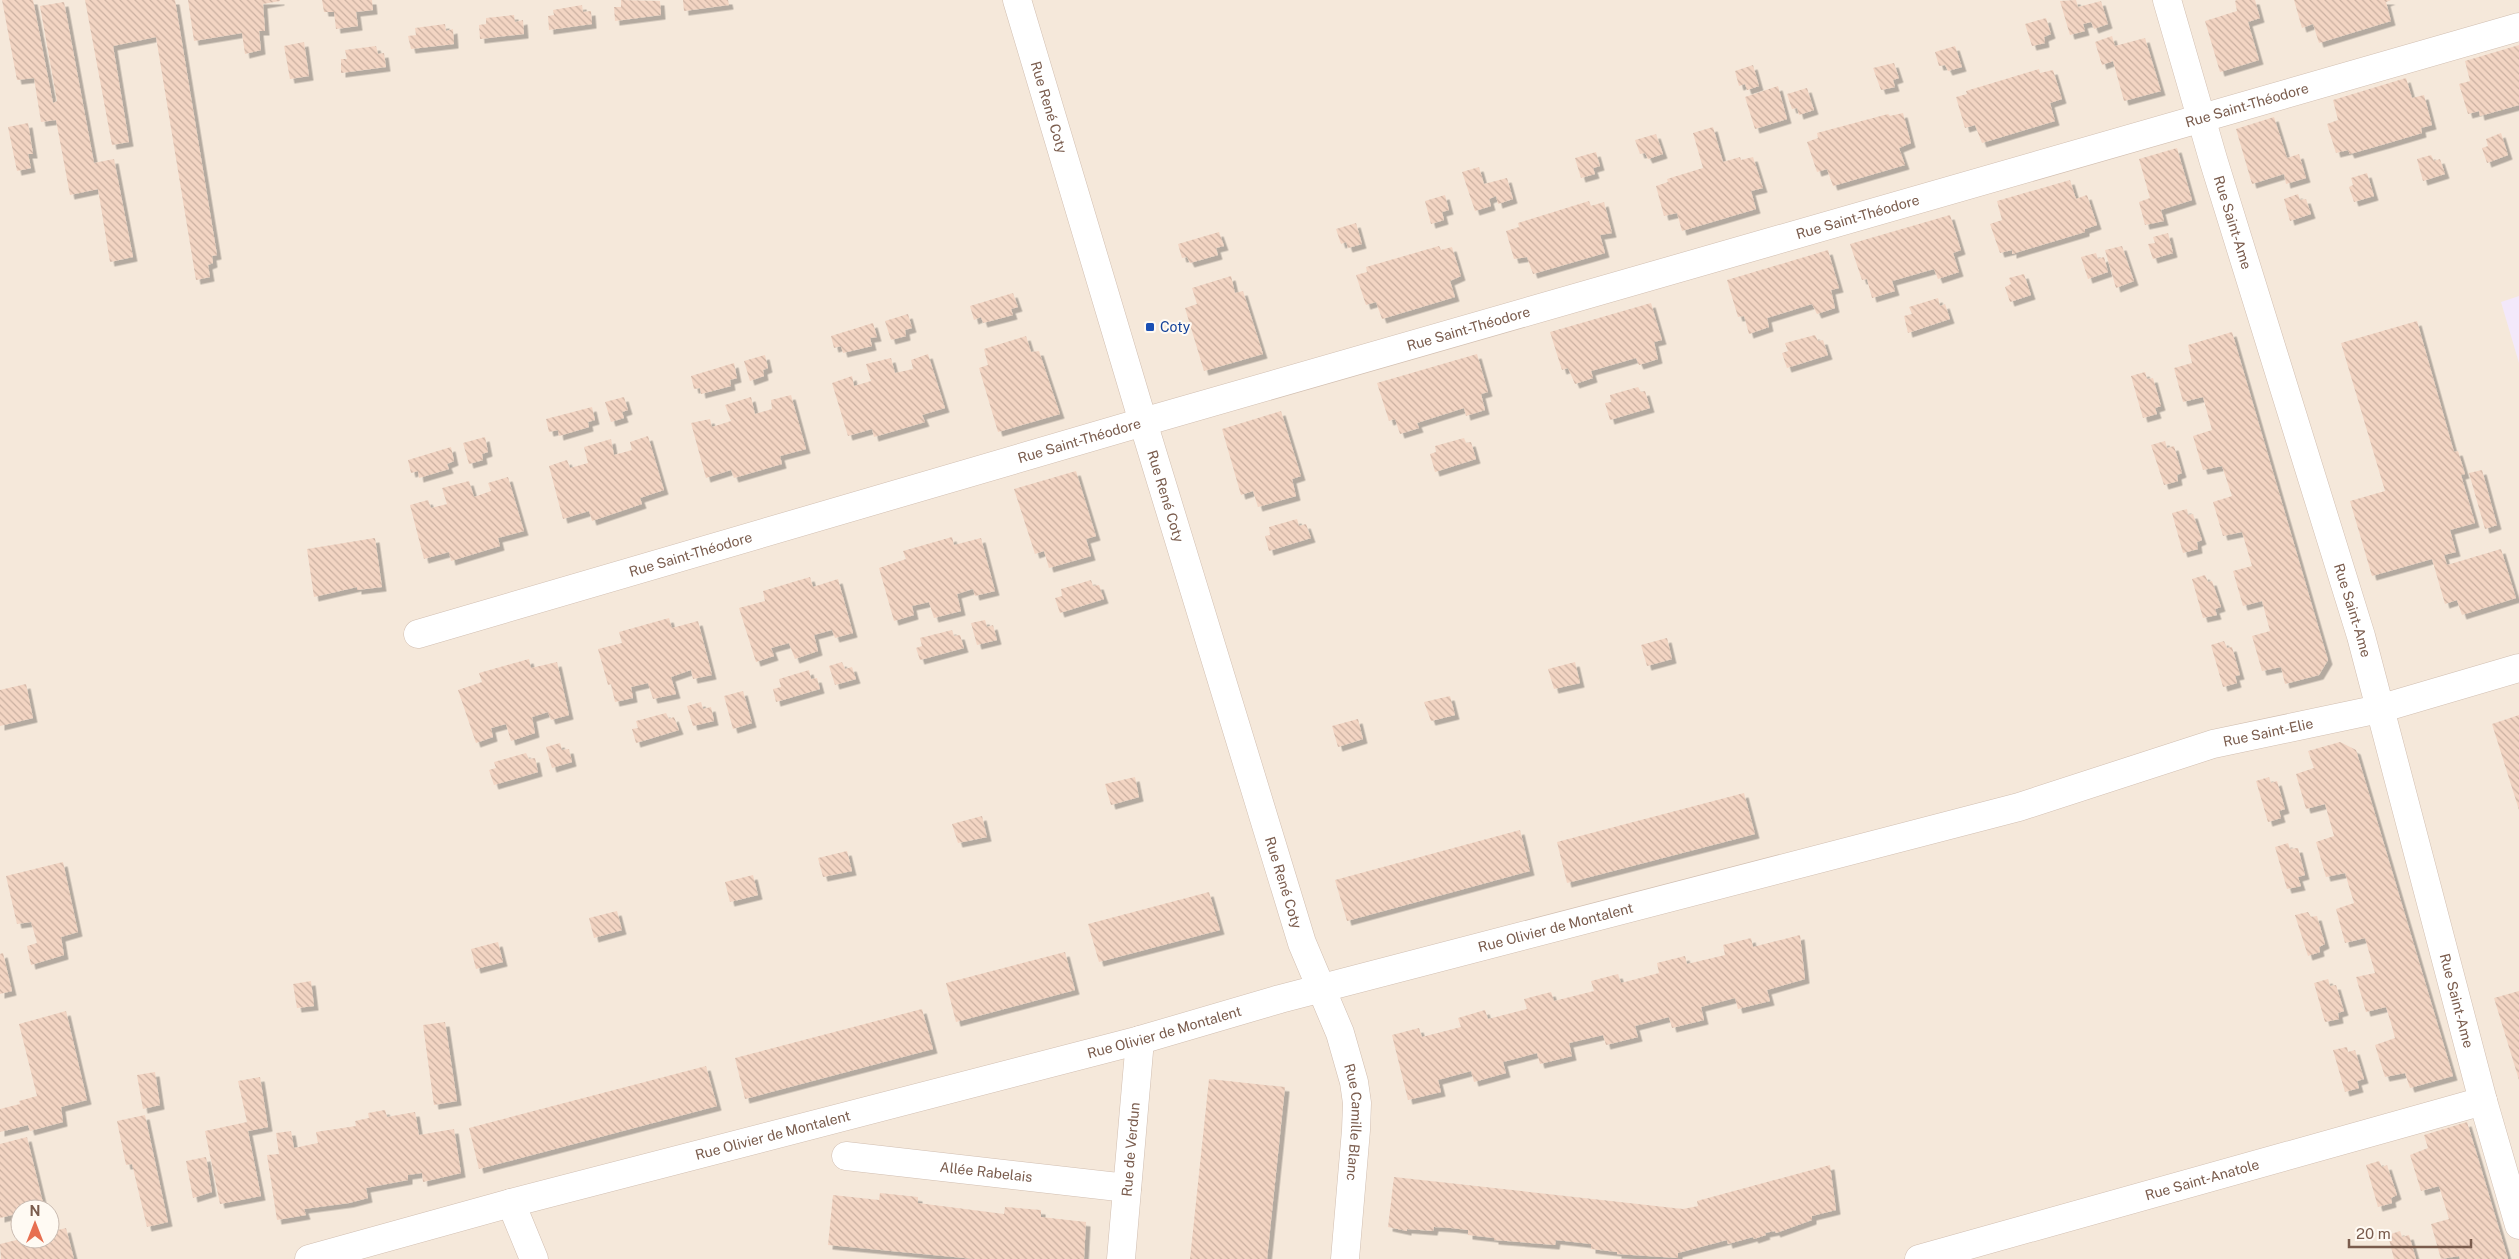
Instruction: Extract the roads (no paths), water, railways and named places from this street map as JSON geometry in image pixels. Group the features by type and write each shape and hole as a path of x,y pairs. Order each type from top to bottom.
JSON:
{"street":[{"name":"Rue René Coty","path":"1017,0 1302,943 1322,989"},
{"name":"Rue Saint-Ame","path":"2167,0 2200,118 2358,626 2483,1101 2519,1225"},
{"name":"Rue Saint-Théodore","path":"418,634 1143,422 2519,27"},
{"name":"Rue Saint-Elie","path":"2019,806 2213,744 2379,709 2519,668"},
{"name":"Rue Olivier de Montalent","path":"309,1259 512,1203 1140,1040 1322,989 2019,806"},
{"name":"Rue Camille Blanc","path":"1322,989 1340,1032 1357,1103 1345,1259"},
{"name":"Rue de Verdun","path":"1121,1259 1140,1040"},
{"name":"Rue Saint-Anatole","path":"1919,1259 2483,1101"},
{"name":"Allée Rabelais","path":"846,1156 1127,1188"},
{"path":"512,1203 534,1259"}],"place":[{"name":"Coty","path":"1150,327"}]}
